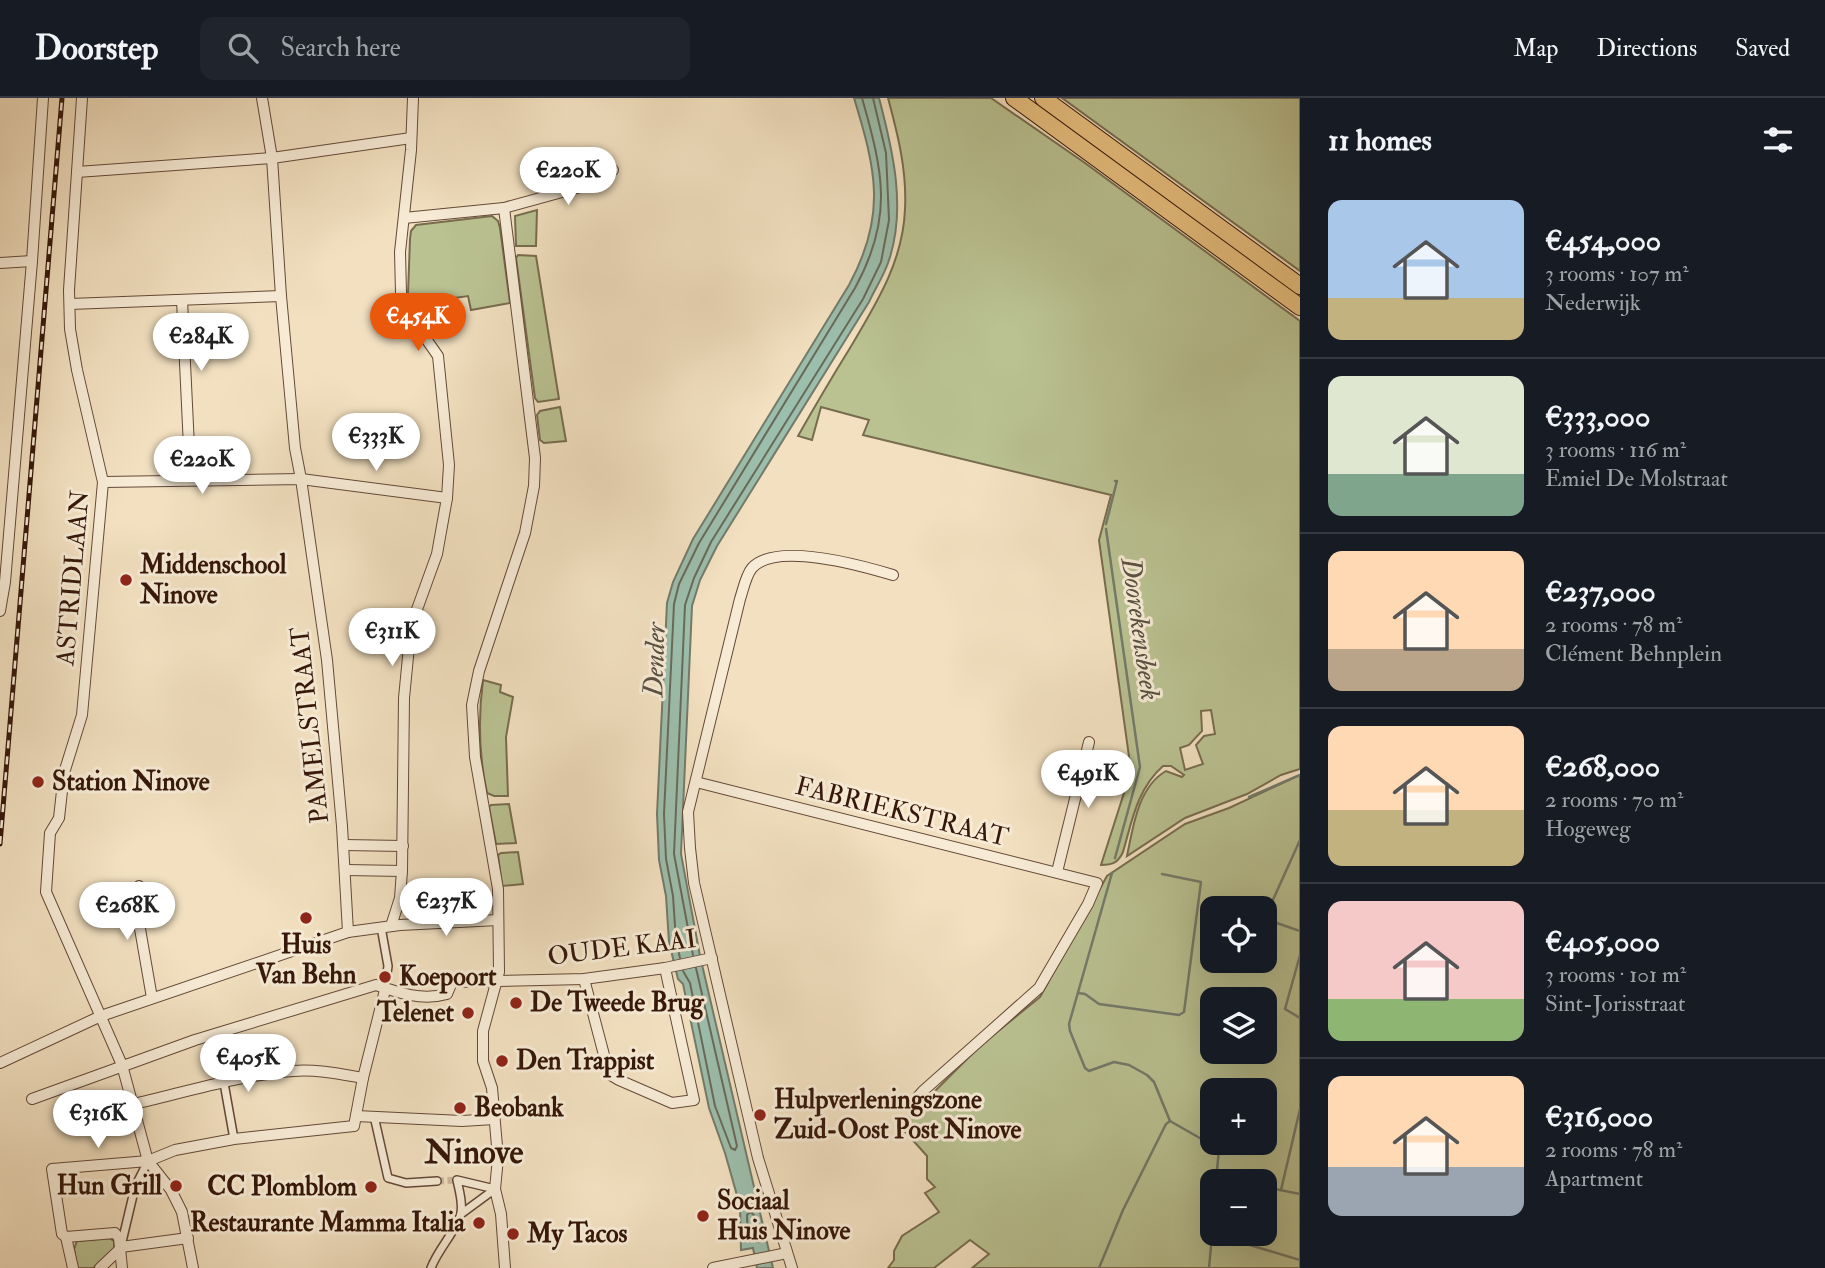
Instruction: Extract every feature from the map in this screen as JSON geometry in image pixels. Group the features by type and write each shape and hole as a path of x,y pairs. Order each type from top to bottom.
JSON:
{"highway":[{"path":"1014,98 1300,307"},
{"path":"1043,98 1300,286"}],"street":[{"path":"0,611 33,261 43,98"},
{"name":"ASTRIDLAAN","path":"82,98 69,304 74,356 103,482 82,715 64,773 59,818 50,833 47,892 101,1016"},
{"name":"PAMELSTRAAT","path":"262,98 272,158 295,449 327,660 346,870 348,932"},
{"path":"355,1121 386,982 386,927 400,898 404,698 411,626 437,554 447,498 449,465 438,356 408,313 401,293 400,272 412,98"},
{"path":"77,172 272,158 411,138"},
{"path":"404,218 504,208 602,181 613,170"},
{"path":"504,208 535,458 534,486 525,533 478,671 472,705 475,757 497,880 499,972 483,1031 483,1061 491,1083 498,1158 495,1189 501,1214 505,1268"},
{"path":"0,263 33,261"},
{"path":"69,304 281,296"},
{"path":"182,300 189,447"},
{"path":"103,482 301,479 447,498"},
{"path":"792,1268 779,1255 709,958 694,883 688,812 740,599 751,569 761,561 772,558 806,558 840,560 893,575"},
{"path":"1057,872 1089,742"},
{"name":"FABRIEKSTRAAT","path":"696,782 1097,883 1088,904 1039,988 916,1099"},
{"path":"344,845 403,846"},
{"path":"346,870 402,871"},
{"path":"139,886 135,900 152,999"},
{"path":"0,1063 101,1016 348,932 498,920"},
{"name":"OUDE KAAI","path":"386,982 414,996 436,997 447,994 452,982 584,979 665,968 709,958"},
{"path":"584,979 608,1074 672,1103 694,1100 665,968"},
{"path":"32,1099 195,1040 386,982"},
{"path":"101,1016 122,1065 148,1161 171,1190 182,1212 193,1268"},
{"path":"134,1104 295,1070 330,1072 363,1078"},
{"path":"224,1083 234,1139"},
{"path":"73,1268 66,1237 62,1234 51,1169 148,1161 175,1150 374,1116 462,1121 494,1119"},
{"path":"374,1116 388,1178 406,1183 437,1181"},
{"path":"100,1268 121,1248 135,1186 148,1161"},
{"path":"461,1214 457,1180 495,1189"},
{"path":"431,1268 461,1214 495,1189"},
{"path":"66,1237 116,1233 121,1248 122,1268"},
{"path":"121,1248 188,1238"},
{"path":"712,1268 779,1255"}],"shaded area":[{"path":"888,98 991,98 1085,163 1300,321 1300,769 1281,775 1247,794 1185,818 1127,856 1138,809 1149,787 1166,771 1182,777 1184,775 1171,766 1163,766 1141,795 1123,852 1117,861 1111,864 1101,865 1131,771 1099,540 1111,495 863,435 869,420 821,407 812,440 798,436 878,299 894,265 899,247 905,209 905,181","holes":["1211,710 1215,734 1204,736 1196,745 1203,764 1185,770 1180,748 1189,745 1202,731 1201,711"]},
{"path":"1062,98 1300,98 1300,271"},
{"path":"537,210 536,246 516,246 515,216"},
{"path":"492,216 498,221 500,228 510,303 471,310 468,296 426,302 413,307 408,294 410,239 411,231 416,225"},
{"path":"518,255 536,256 559,399 538,402 535,398 516,258"},
{"path":"560,407 566,441 544,443 540,440 537,415 540,411"},
{"path":"483,680 501,685 500,692 513,697 506,737 508,796 487,793 480,737"},
{"path":"1300,775 1300,1268 972,1268 989,1254 970,1240 934,1268 888,1268 894,1260 894,1251 902,1236 939,1212 925,1193 935,1187 927,1179 927,1156 900,1126 981,1045 1040,997 1107,876 1185,824 1229,808"},
{"path":"509,804 516,843 496,844 489,807"},
{"path":"518,852 523,884 502,886 498,855"},
{"path":"109,1238 114,1241 114,1250 93,1268 77,1268 74,1249 77,1241"}],"water":[{"path":"854,98 879,98 889,139 896,180 897,222 888,263 869,302 717,546 700,580 692,606 681,854 700,956 773,1268 757,1268 753,1248 741,1250 740,1206 709,1108 683,984 678,979 669,942 666,896 659,860 657,814 667,603 673,582 693,539 849,285 861,260 869,236 874,192 868,148"}],"waterway":[{"name":"Doorekensbeek","path":"1106,524 1115,481"},
{"name":"Doorekensbeek","path":"1106,529 1140,767 1115,858"},
{"path":"1249,797 1300,775"},
{"path":"1300,840 1267,913 1268,920 1300,931"},
{"name":"Doorekensbeek","path":"1112,873 1069,1024 1070,1031 1085,1068 1089,1071 1114,1062 1129,1065 1147,1075 1154,1082 1170,1121 1219,1149 1217,1169"},
{"path":"1078,993 1085,994 1099,1004 1179,1015 1184,1012 1201,882 1162,874"},
{"path":"1300,955 1285,1009 1300,1018"},
{"path":"1281,1190 1300,1109"},
{"name":"Doorekensbeek","path":"1099,1268 1123,1210 1166,1124 1170,1121"},
{"path":"1277,1189 1300,1194"},
{"path":"1209,1268 1211,1246"},
{"path":"1253,1246 1300,1260"}],"tunnel":[{"path":"437,1181 457,1180"}],"railway":[{"path":"0,844 62,98"}],"place":[{"name":"Middenschool Ninove","path":"126,580"},
{"name":"Station Ninove","path":"38,782"},
{"name":"Huis Van Behn","path":"306,918"},
{"name":"Koepoort","path":"385,977"},
{"name":"De Tweede Brug","path":"516,1003"},
{"name":"Telenet","path":"468,1013"},
{"name":"Den Trappist","path":"502,1061"},
{"name":"Beobank","path":"460,1108"},
{"name":"Hulpverleningszone Zuid-Oost Post Ninove","path":"760,1115"},
{"name":"Hun Grill","path":"176,1186"},
{"name":"CC Plomblom","path":"371,1187"},
{"name":"Sociaal Huis Ninove","path":"703,1216"},
{"name":"Restaurante Mamma Italia","path":"479,1223"},
{"name":"My Tacos","path":"513,1234"}],"district":[{"name":"Ninove","path":"474,1152"}],"water label":[{"name":"Dender","path":"655,660"}]}
